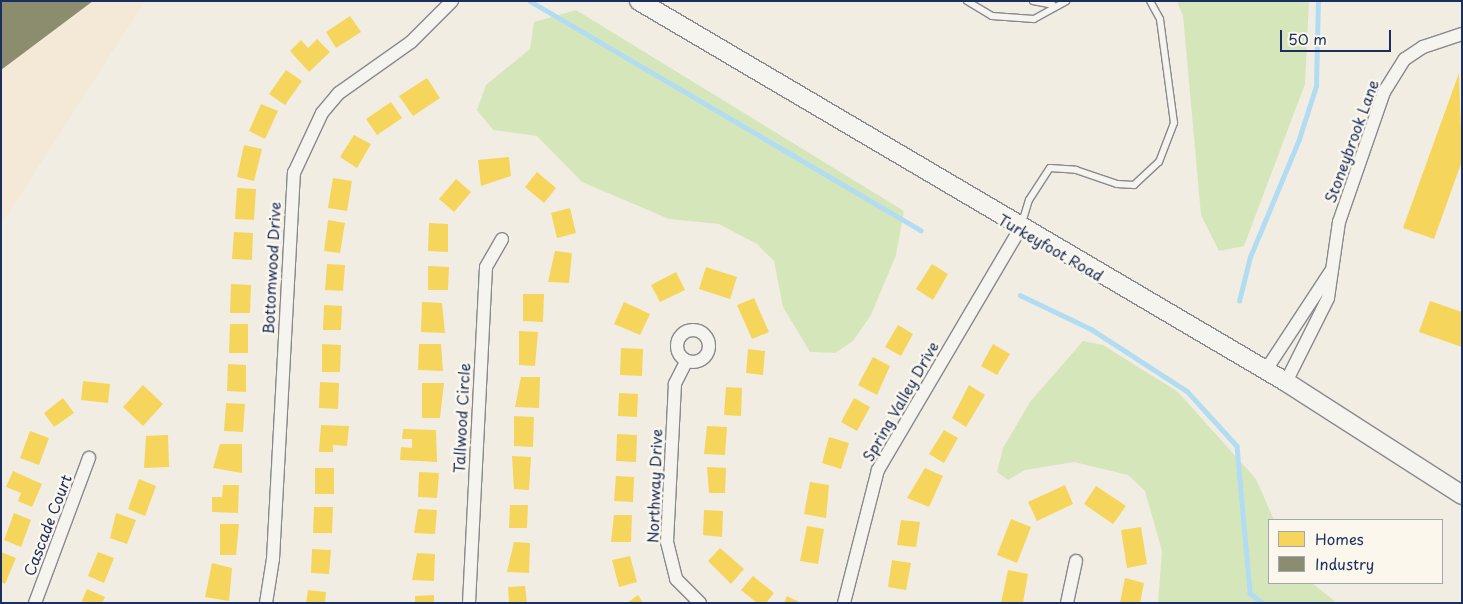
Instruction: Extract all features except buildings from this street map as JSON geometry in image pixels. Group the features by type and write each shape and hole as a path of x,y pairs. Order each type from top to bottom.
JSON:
{"main road":[{"name":"Turkeyfoot Road","path":"639,1 1020,230 1286,382 1462,495"}],"street":[{"name":"Bottomwood Drive","path":"266,603 273,559 294,173 322,112 339,93 411,42 452,1"},
{"name":"Stoneybrook Lane","path":"1286,382 1328,298 1339,222 1392,76 1422,47 1462,34"},
{"name":"Spring Valley Drive","path":"844,603 878,470 1020,230"},
{"name":"Tallwood Circle","path":"469,603 486,267 502,239"},
{"path":"1266,370 1331,271"},
{"name":"Northway Drive","path":"686,362 675,384 667,542 676,579 700,603"},
{"name":"Cascade Court","path":"35,603 89,458"},
{"path":"1067,603 1076,561"}],"lane":[{"path":"967,1 992,16 1034,19 1053,5 1066,1"},
{"path":"1033,1 1053,5"},
{"path":"1020,230 1029,200 1050,168 1069,168 1117,184 1134,185 1159,162 1174,123 1160,19 1150,1"}],"shaded area":[{"path":"1,1 145,1 1,225"}],"green space":[{"path":"1177,1 1309,1 1305,84 1244,246 1219,251 1201,215 1183,16"},
{"path":"576,10 904,211 896,255 871,315 853,341 835,353 810,352 783,307 774,261 757,244 719,224 669,219 582,182 537,136 493,130 477,110 486,85 530,49 534,22"},
{"path":"1083,341 1103,345 1178,392 1256,479 1274,519 1268,519 1268,584 1313,584 1337,603 1158,603 1162,551 1145,491 1128,475 1074,462 1025,470 1008,480 997,472 1003,448 1030,402"}],"waterway":[{"path":"530,1 921,230"},
{"path":"1239,301 1250,257 1299,139 1316,86 1318,1"},
{"path":"1020,295 1091,329 1187,391 1237,446 1250,593 1263,603"}]}
